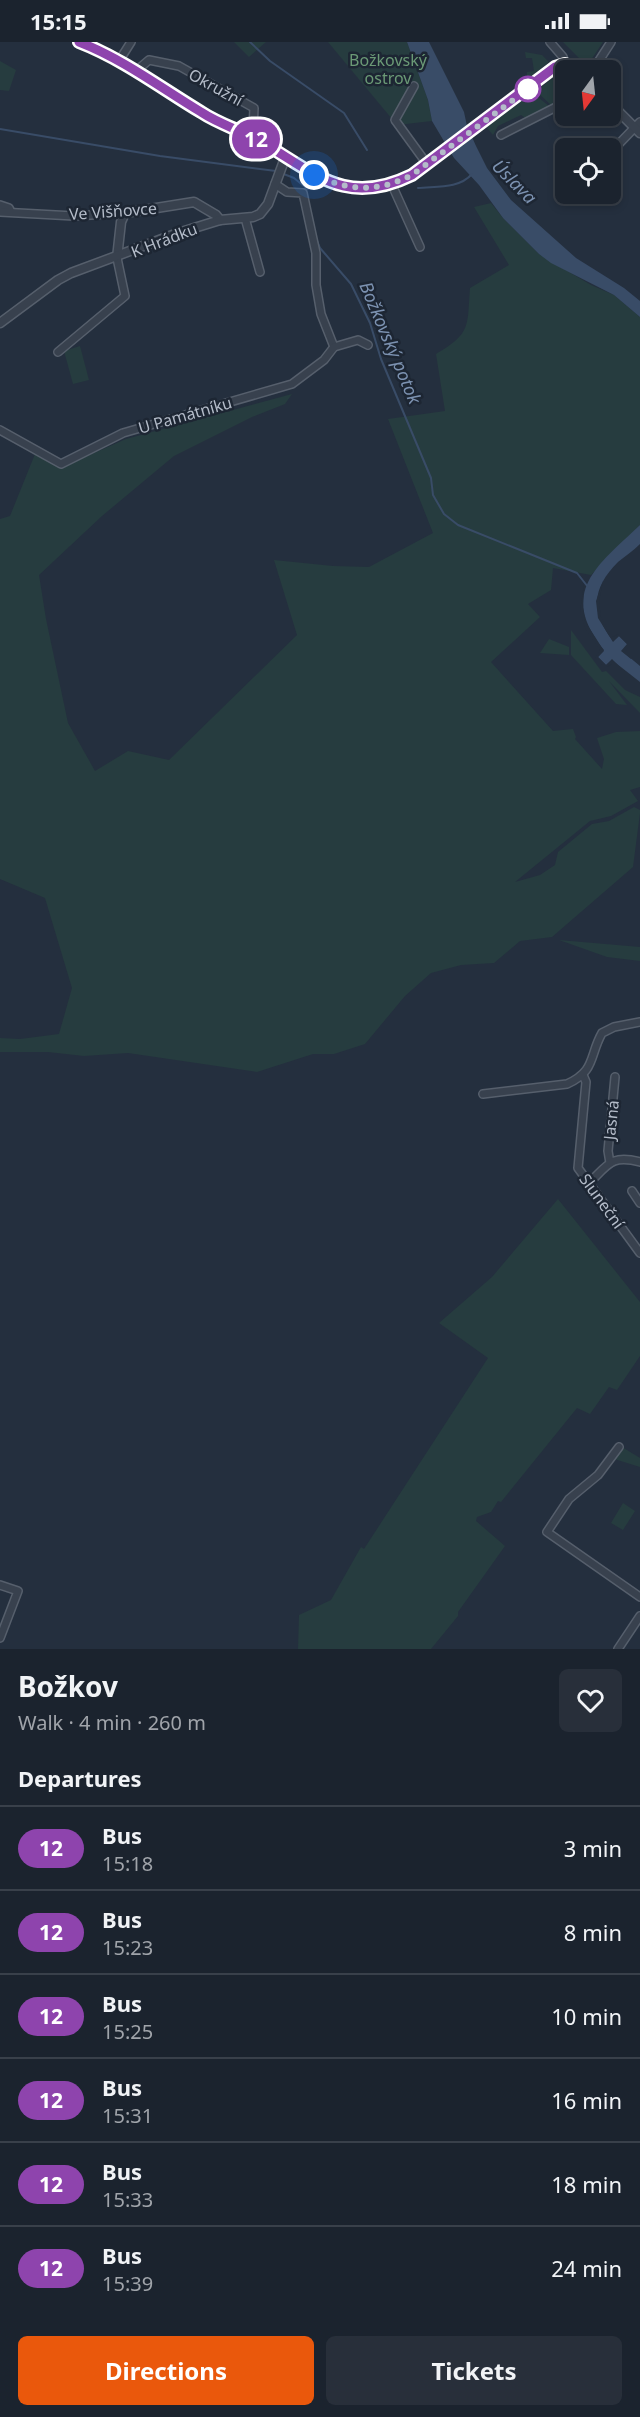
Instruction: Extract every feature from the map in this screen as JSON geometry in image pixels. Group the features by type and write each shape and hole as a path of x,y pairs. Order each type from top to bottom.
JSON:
{"street":[{"path":"79,42 119,61 209,117 268,146 314,175 332,183 365,189 392,185 429,163 555,67"},
{"path":"119,61 131,42"},
{"path":"550,42 564,60"},
{"path":"599,60 611,42"},
{"name":"Okružní","path":"136,71 149,60 179,66 254,108 253,129 267,138 268,146"},
{"path":"414,86 395,120 429,163"},
{"path":"501,135 555,108"},
{"path":"621,113 638,128 621,143"},
{"path":"260,272 245,218 253,217 265,210 285,158"},
{"path":"276,181 287,192 303,193 316,253 316,285 319,304 334,347 358,340 368,345"},
{"path":"392,185 420,247"},
{"name":"Ve Višňovce","path":"0,212 74,216 125,213 195,202 220,220"},
{"path":"0,205 9,208 11,212"},
{"name":"K Hrádku","path":"125,213 121,222 117,258 178,233 220,220 245,218"},
{"path":"0,323 58,280 85,268 117,258 125,296 58,352"},
{"name":"U Památníku","path":"0,430 61,464 123,433 292,384 324,360 334,347"},
{"path":"483,1094 567,1084 583,1075 592,1062 602,1033 614,1027 640,1022"},
{"name":"Sluneční","path":"583,1075 586,1082 578,1168 640,1252"},
{"name":"Jasná","path":"610,1162 608,1151 615,1077"},
{"path":"588,1184 610,1162 624,1158 640,1162"},
{"path":"632,1191 640,1203"},
{"path":"620,1447 598,1474 569,1499 547,1532 640,1597"},
{"path":"0,1585 18,1591 0,1638"},
{"path":"618,1649 640,1616"}],"green space":[{"path":"234,42 266,42 249,57"},
{"name":"Božkovský ostrov","path":"328,42 407,42 428,100 432,121 397,125"},
{"path":"563,42 603,42 591,60 581,60"},
{"path":"525,52 542,55 549,62 527,80 527,72 534,71 532,58 526,58"},
{"path":"0,61 16,70 9,91 0,90"},
{"path":"555,77 555,104 552,106 536,91"},
{"path":"533,93 550,107 527,119 521,115 498,126 493,135 486,127"},
{"path":"491,203 539,254 591,285 614,295 640,317 640,525 591,575 553,568 551,590 528,604 540,617 491,662 553,731 573,729 575,739 602,769 604,759 597,738 616,732 640,731 640,787 630,790 638,801 611,816 590,821 515,882 540,875 555,865 558,852 592,824 609,821 634,807 640,810 640,813 633,867 552,937 520,941 494,963 461,965 431,973 405,996 365,1044 334,1054 313,1054 257,1072 128,1053 84,1056 48,1052 0,1052 0,1038 20,1039 59,1034 72,988 45,898 0,879 0,519 10,516 35,454 62,467 126,439 292,394 285,404 252,417 174,456 102,516 39,575 68,723 95,771 128,751 169,760 297,635 274,560 369,567 433,533 388,419 445,411 436,354 462,334 467,320 470,288 509,265 474,207"},
{"path":"80,346 89,380 73,384 64,351"},
{"path":"571,630 602,672 606,671 625,690 640,697 640,713 609,681 627,705 616,704 571,655"},
{"path":"549,639 569,647 569,655 540,653"},
{"path":"559,940 640,947 640,961 607,957"},
{"path":"558,1199 640,1302 640,1356 617,1390 609,1387 590,1414 577,1408 501,1502 498,1501 491,1512 477,1517 476,1521 505,1546 458,1612 458,1616 431,1649 298,1649 299,1615 331,1600 361,1547 364,1549 488,1358 439,1323 492,1277"},
{"path":"622,1447 640,1458 640,1467 611,1458"},
{"path":"623,1503 635,1511 623,1530 611,1523"}],"water":[{"path":"407,42 429,42 464,112 467,126 487,168 511,200 576,258 624,288 640,301 640,317 614,295 551,263 503,218 479,185 454,158 432,121 428,100"},
{"path":"640,525 640,544 609,572 599,591 597,601 601,620 613,641 619,636 628,645 622,651 640,666 640,682 612,660 606,665 598,657 604,650 591,630 584,612 584,596 589,581 598,567"}],"pier":[{"path":"603,581 599,602 601,617 613,637 620,633 630,643 626,650 633,657 631,659 621,651 627,644 619,636 613,642 598,618 596,601"},
{"path":"584,583 585,621 604,651 598,657 606,665 612,659 622,669 620,671 612,664 605,668 595,658 600,650 586,630 580,612"}],"waterway":[{"path":"250,42 270,61 344,113 367,150"},
{"name":"Božkovský potok","path":"0,129 160,156 276,171 294,178 305,187 307,198"},
{"path":"418,188 454,184 467,179 472,174"},
{"path":"306,189 314,188"},
{"name":"Božkovský potok","path":"316,238 320,248 351,284 370,323 381,359 431,478 433,495 444,514 458,525 577,573 588,587"}],"bus line":[{"name":"12","path":"79,42 119,61 217,122 258,140 314,175 332,183 365,189 392,185 412,175 555,67"}],"route":[{"path":"314,175 332,183 365,189 392,185 412,175 528,89"}],"water label":[{"name":"Úslava","path":"514,182"}]}
